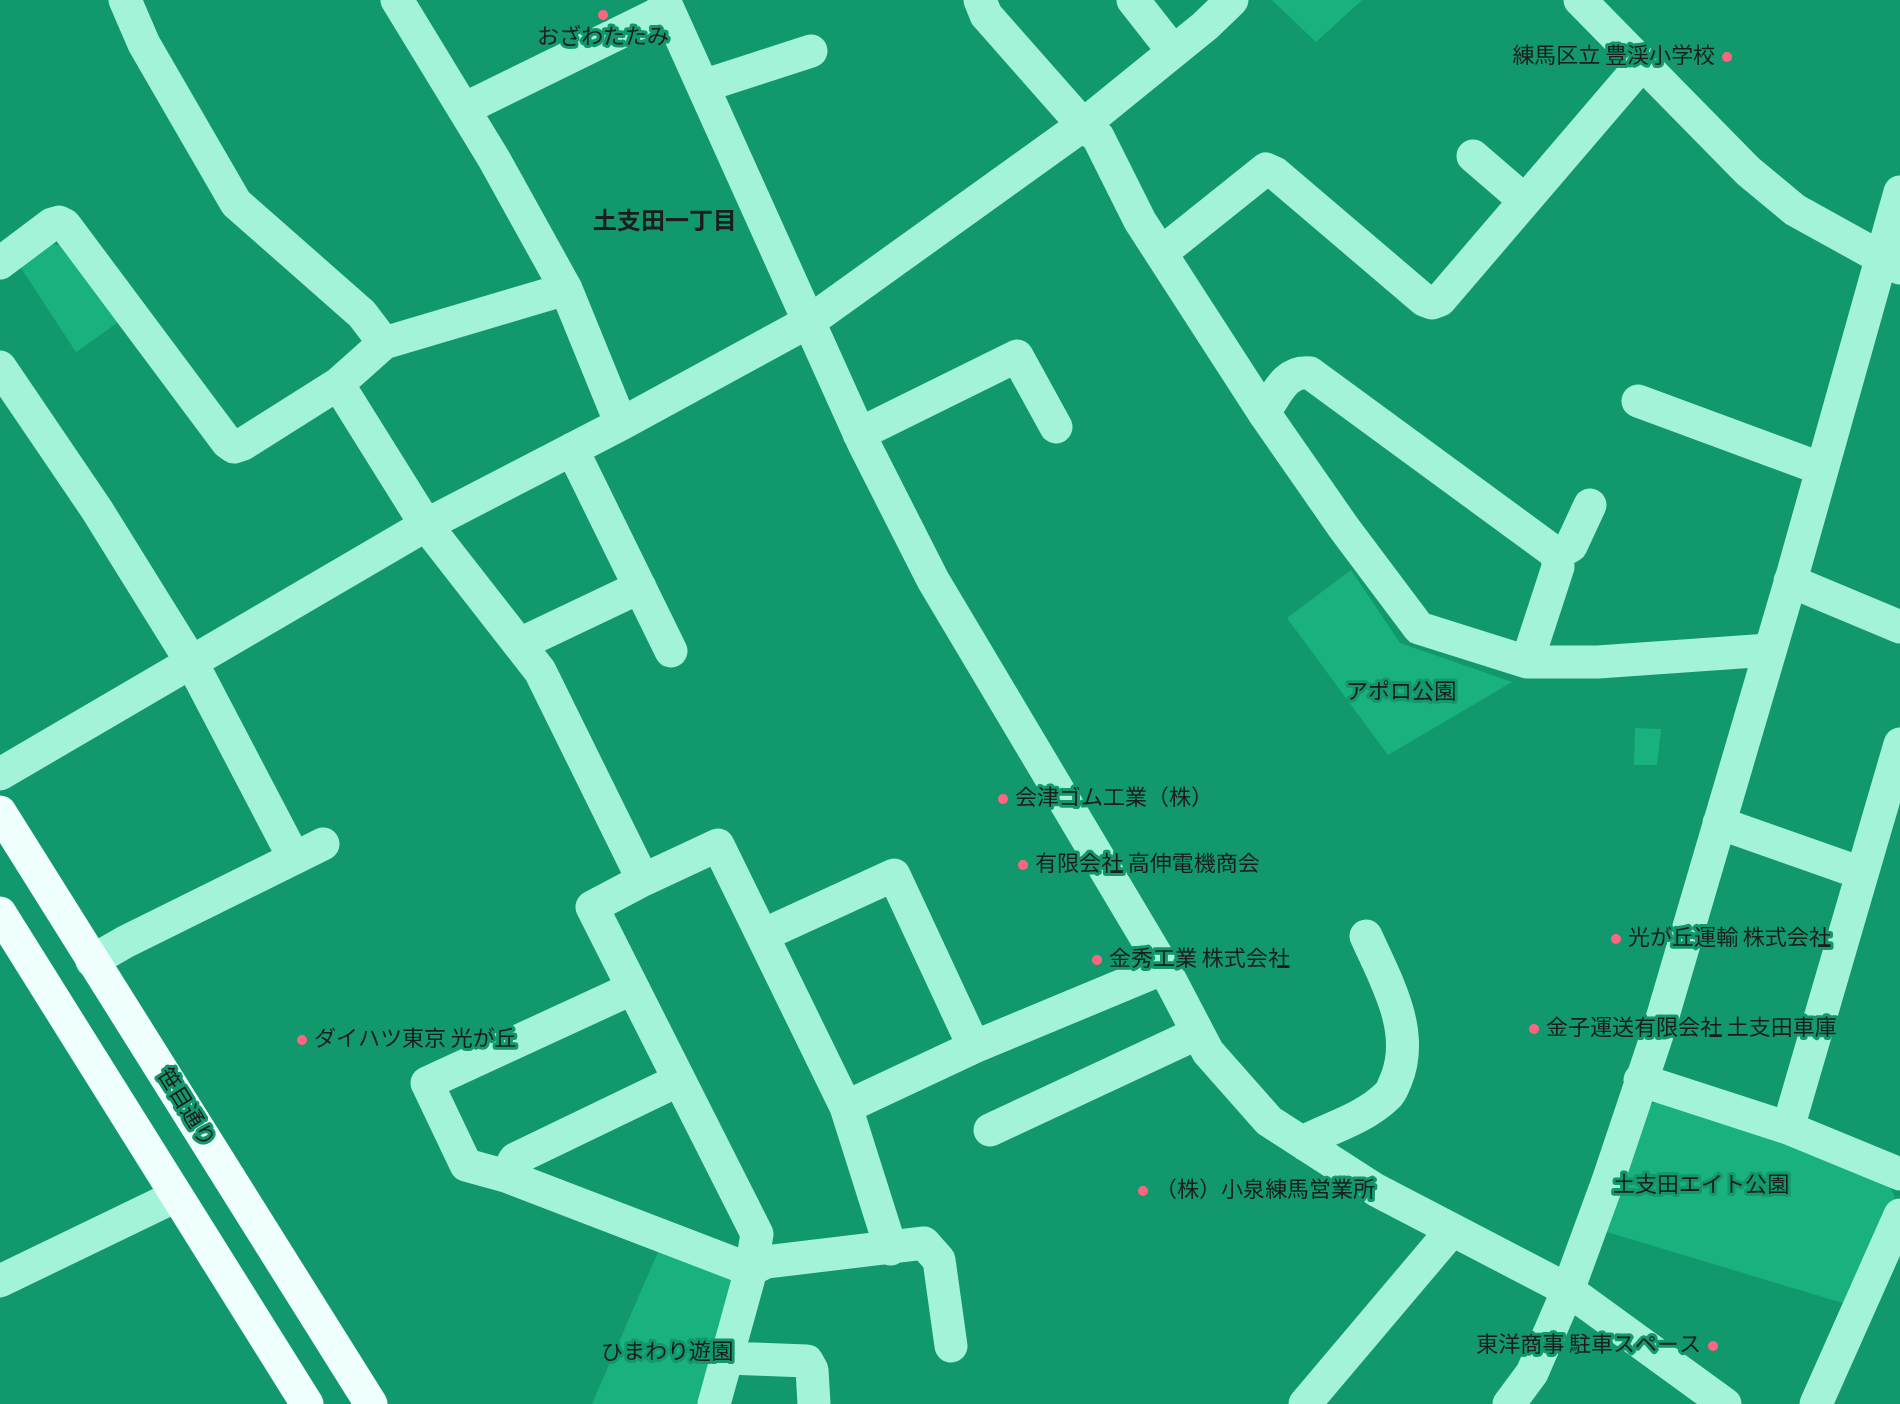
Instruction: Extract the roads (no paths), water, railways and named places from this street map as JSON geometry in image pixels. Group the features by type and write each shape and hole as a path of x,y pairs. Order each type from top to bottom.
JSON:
{"main road":[{"name":"笹目通り","path":"0,812 371,1404"},
{"path":"0,912 307,1404"}],"street":[{"path":"126,0 144,44 236,203 362,314 384,344"},
{"path":"397,0 464,109 566,289 621,424"},
{"path":"980,0 986,15 1083,125 1098,137 1140,221 1264,413 1344,528 1419,628 1527,662 1598,662 1769,650"},
{"path":"1133,0 1173,51"},
{"path":"0,774 426,525 621,424 810,321 1083,125 1232,0"},
{"path":"1580,0 1748,171 1795,210 1891,263"},
{"path":"464,109 666,5 859,434 933,580 1164,968 1208,1052 1269,1121 1376,1190 1568,1290 1725,1404"},
{"path":"703,86 811,51"},
{"path":"1161,253 1266,169 1275,173 1424,300 1432,303 1440,300 1642,64"},
{"path":"1473,156 1524,200"},
{"path":"1509,1404 1532,1373 1568,1290 1608,1181 1659,1029 1822,469 1891,263 1900,192"},
{"path":"0,263 52,224 59,222 65,225 213,424 234,447 243,444 338,384 384,344 566,289"},
{"path":"859,434 1017,356 1056,427"},
{"path":"0,367 97,510 309,851 92,961"},
{"path":"1264,413 1288,377 1299,372 1310,373 1557,554 1558,567 1527,662"},
{"path":"338,384 426,525 540,671 643,880"},
{"path":"1638,400 1822,469"},
{"path":"572,449 671,651"},
{"path":"1557,554 1571,546 1590,505"},
{"path":"1790,581 1900,627"},
{"path":"520,644 640,587"},
{"path":"1788,1128 1900,744"},
{"path":"1719,823 1861,873"},
{"path":"714,1404 751,1270 757,1234 680,1080 631,989 592,907 718,845 846,1107 891,1248"},
{"path":"763,935 894,875 974,1047"},
{"path":"1306,1145 1311,1138 1374,1107 1390,1094 1402,1064 1402,1033 1396,1003 1366,936"},
{"path":"846,1107 974,1047 1164,968"},
{"path":"631,989 427,1083 466,1165 506,1176 751,1270 766,1262 924,1243 939,1260 951,1346"},
{"path":"990,1130 1198,1033"},
{"path":"506,1176 515,1159 680,1080"},
{"path":"1640,1080 1788,1128 1900,1174"},
{"path":"0,1281 176,1196"},
{"path":"1816,1404 1900,1215"},
{"path":"1305,1404 1452,1230"},
{"path":"727,1358 807,1361 812,1370 814,1404"}],"place":[{"name":"おざわたたみ","path":"603,15"},
{"name":"練馬区立 豊渓小学校","path":"1727,57"},
{"name":"会津ゴム工業（株）","path":"1003,799"},
{"name":"有限会社 高伸電機商会","path":"1023,865"},
{"name":"光が丘運輸 株式会社","path":"1616,939"},
{"name":"金秀工業 株式会社","path":"1097,960"},
{"name":"金子運送有限会社 土支田車庫","path":"1534,1029"},
{"name":"ダイハツ東京 光が丘","path":"302,1040"},
{"name":"（株）小泉練馬営業所","path":"1143,1191"},
{"name":"東洋商事 駐車スペース","path":"1713,1346"}],"district":[{"name":"土支田一丁目","path":"665,223"}],"park label":[{"name":"アポロ公園","path":"1401,693"},
{"name":"土支田エイト公園","path":"1701,1186"},
{"name":"ひまわり遊園","path":"667,1353"}]}
